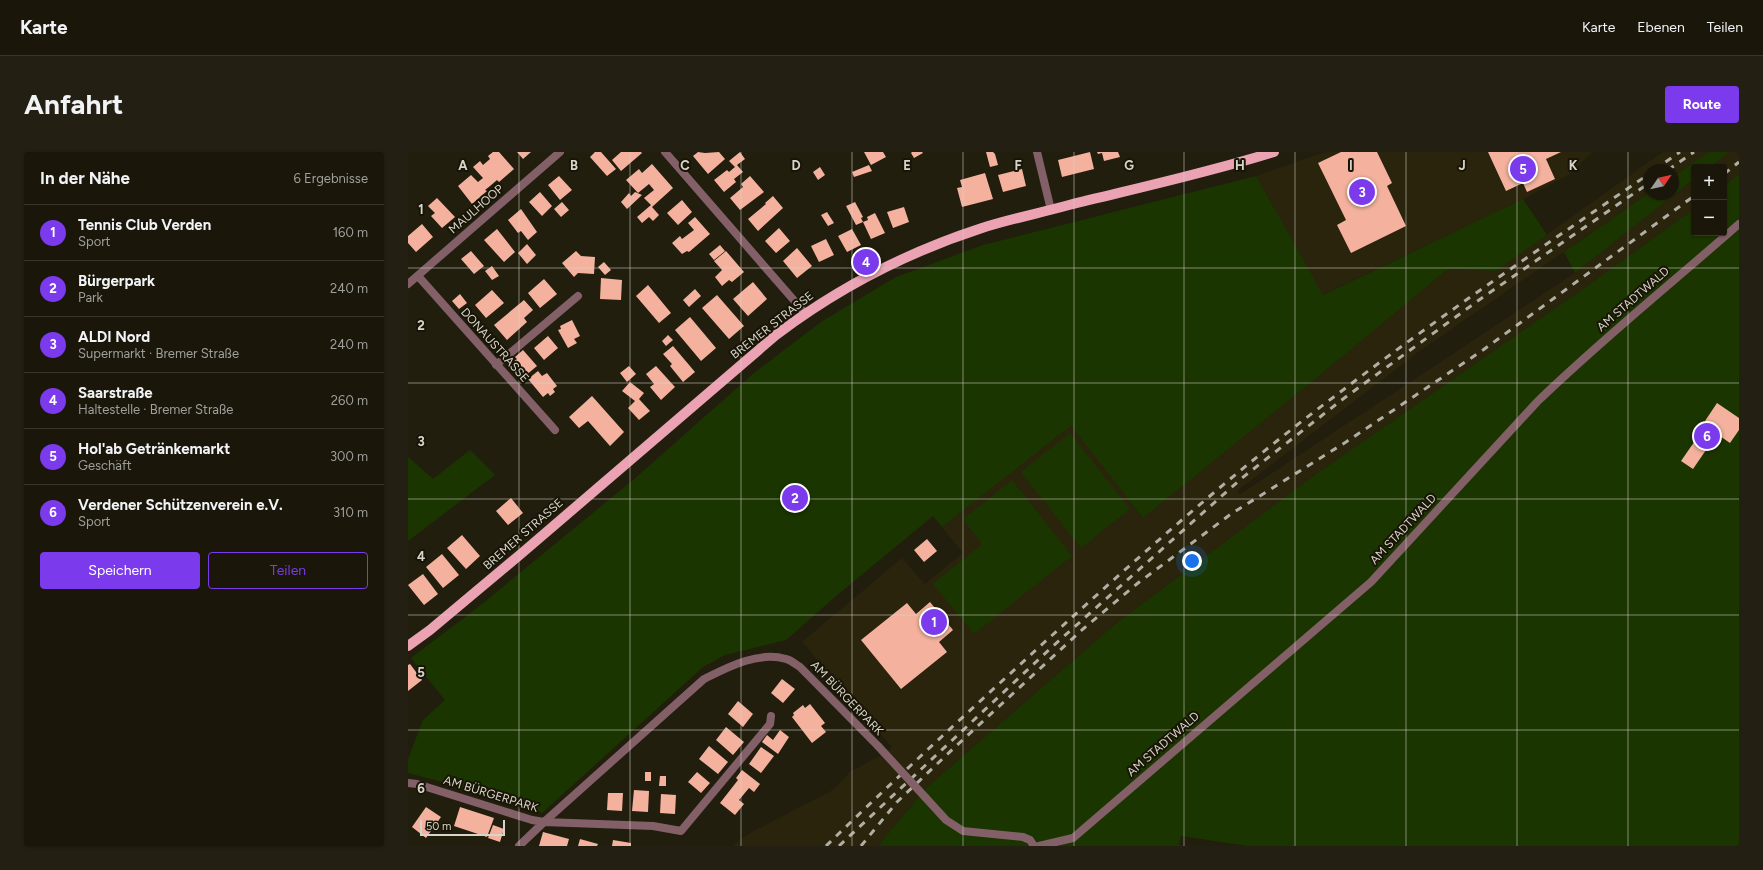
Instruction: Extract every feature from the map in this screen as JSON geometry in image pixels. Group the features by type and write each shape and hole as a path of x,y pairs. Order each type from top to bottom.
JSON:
{"main road":[{"name":"BREMER STRASSE","path":"408,646 430,630 522,553 754,354 805,313 872,274 929,247 982,228 1207,171 1274,152"}],"street":[{"name":"MAULHOOP","path":"408,284 560,152"},
{"path":"665,152 805,313"},
{"path":"1037,152 1051,210"},
{"name":"AM STADTWALD","path":"1039,846 1073,838 1371,582 1532,408 1612,332 1739,224"},
{"name":"DONAUSTRASSE","path":"418,276 496,365 556,430"},
{"path":"496,365 578,296"},
{"name":"AM BÜRGERPARK","path":"544,822 704,679 729,667 755,659 772,657 787,659 800,666 878,746 946,820 963,831 1023,837 1030,840 1034,846"},
{"name":"AM BÜRGERPARK","path":"408,783 417,784 532,820 544,822 653,826 681,831 770,724 771,716"},
{"path":"520,846 544,822"}],"shaded area":[{"path":"1325,152 1592,152 1570,174 1523,199 1322,295 1256,176"},
{"path":"1663,152 1709,152 1679,173 1679,164 1646,164"},
{"path":"1729,152 1739,152 1739,174 1727,184 1727,164 1714,164"},
{"path":"1643,166 1643,197 1417,353 1237,491 1239,495 1575,273 1667,200 1679,200 1679,191 1691,181 1691,211 1583,289 1312,477 1114,625 926,788 878,846 732,846 750,833 833,790 851,771 884,754 892,747 802,642 902,558 925,584 963,553 942,527 1071,426 1143,518 1319,376 1448,269 1496,271"}],"green space":[{"path":"1709,152 1729,152 1714,164 1692,164"},
{"path":"1691,164 1691,181 1679,191 1679,173"},
{"path":"1739,174 1739,846 1247,846 1181,836 1179,845 1186,846 878,846 926,788 1114,625 1312,477 1583,289 1691,211 1691,236 1727,236 1727,184"},
{"path":"1256,176 1323,295 1523,199 1547,235 1496,271 1448,269 1319,376 1143,518 1071,426 942,527 933,516 836,596 786,640 725,655 703,667 542,813 472,790 408,773 408,759 423,720 445,700 411,658 477,608 633,480 754,373 821,322 896,277 983,245"},
{"path":"1643,197 1643,200 1667,200 1575,273 1564,252"},
{"path":"1070,433 1130,509 1081,548 1021,472"},
{"path":"470,450 495,475 408,541 408,457 433,479"},
{"path":"1012,480 1072,556 974,634 933,584 982,544 963,519"}],"building":[{"path":"493,152 499,152 514,169 499,182 497,180 485,190 487,191 472,204 458,186 471,175 478,182 483,178 473,167 480,161 483,165 490,159 488,156"},
{"path":"517,152 531,152 523,159"},
{"path":"595,152 601,152 616,169 607,176 590,157"},
{"path":"621,152 642,153 621,171 612,160"},
{"path":"698,152 719,152 725,159 708,174 693,156"},
{"path":"740,152 745,159 737,165 743,172 734,179 736,182 724,192 714,180 727,170 729,172 735,167 729,161"},
{"path":"864,152 883,152 886,157 871,165"},
{"path":"986,152 993,152 995,154 998,165 990,167"},
{"path":"1090,152 1094,169 1062,177 1058,160"},
{"path":"1097,152 1118,152 1120,157 1104,161 1102,153 1098,154"},
{"path":"1341,152 1377,152 1392,183 1387,186 1406,226 1351,253 1337,225 1346,220 1318,163"},
{"path":"1488,152 1561,152 1546,159 1555,179 1527,192 1523,183 1506,191"},
{"path":"911,153 923,153 914,158"},
{"path":"652,164 673,188 652,207 659,215 653,221 649,217 642,223 637,217 651,205 644,198 654,190 649,184 638,193 626,180 639,169 642,173"},
{"path":"869,165 872,171 854,177 852,172"},
{"path":"820,167 825,175 818,180 813,172"},
{"path":"1022,169 1026,186 1003,192 998,175"},
{"path":"985,173 993,199 962,207 957,188 962,187 960,180"},
{"path":"559,176 572,190 560,200 548,185"},
{"path":"750,176 764,192 740,210 730,198 743,187 741,184"},
{"path":"540,192 552,206 542,216 529,202"},
{"path":"635,192 642,195 627,209 621,202 629,193 631,196"},
{"path":"773,196 783,208 758,231 748,219"},
{"path":"437,198 455,217 442,228 431,216 435,213 428,206"},
{"path":"682,200 692,212 678,225 667,213"},
{"path":"562,202 569,210 561,217 554,209"},
{"path":"855,202 863,217 861,218 863,222 856,225 846,206"},
{"path":"904,207 909,222 893,228 887,212"},
{"path":"521,209 537,232 528,240 521,231 518,233 508,220"},
{"path":"827,212 834,223 828,226 821,215"},
{"path":"875,213 885,233 871,239 863,222 868,220 867,217"},
{"path":"695,217 710,234 689,252 687,251 682,254 672,243 680,236 682,239 694,230 688,223"},
{"path":"422,224 433,237 416,252 408,243 408,236"},
{"path":"779,228 790,241 776,253 765,241"},
{"path":"497,229 515,252 504,262 484,240"},
{"path":"852,229 861,245 847,252 838,236"},
{"path":"826,239 834,255 819,262 811,246"},
{"path":"527,244 536,255 527,264 518,253"},
{"path":"720,245 725,251 714,260 709,254"},
{"path":"797,248 812,266 797,278 783,261"},
{"path":"471,251 484,266 474,274 461,259"},
{"path":"576,251 581,256 595,257 594,274 578,273 574,277 562,263"},
{"path":"726,251 744,272 732,282 729,280 722,286 715,277 722,270 714,261"},
{"path":"604,262 611,270 605,275 598,267"},
{"path":"492,266 499,276 492,280 485,271"},
{"path":"601,278 622,280 621,300 600,299"},
{"path":"544,279 557,294 540,308 528,293"},
{"path":"753,282 767,299 748,316 733,299"},
{"path":"648,285 671,313 659,323 636,296"},
{"path":"695,289 701,296 689,307 683,300"},
{"path":"492,290 504,303 486,318 475,305"},
{"path":"460,294 467,303 459,309 452,301"},
{"path":"717,295 744,326 729,339 702,308"},
{"path":"524,300 533,310 524,318 527,322 507,340 494,325"},
{"path":"690,317 716,348 701,361 675,330"},
{"path":"572,320 580,336 574,339 577,343 568,348 558,330 561,329 560,326"},
{"path":"668,335 673,340 666,346 662,341"},
{"path":"548,336 558,348 544,360 534,348"},
{"path":"673,346 695,372 683,382 670,366 672,364 663,354"},
{"path":"523,350 537,366 525,376 513,362 517,359 515,357"},
{"path":"629,366 636,374 627,382 620,373"},
{"path":"656,366 675,387 661,400 650,387 654,384 646,374"},
{"path":"538,371 542,376 547,373 557,386 553,389 555,392 550,396 548,393 543,397 528,379"},
{"path":"630,382 644,393 639,399 650,411 639,420 628,408 635,401 622,391"},
{"path":"592,396 624,432 610,446 588,421 579,428 569,417"},
{"path":"1717,403 1739,418 1739,430 1730,443 1717,434 1693,469 1681,461 1708,422 1705,421"},
{"path":"511,498 523,513 508,525 496,511"},
{"path":"462,535 480,556 466,569 447,548"},
{"path":"927,539 937,551 924,562 914,550"},
{"path":"442,554 459,575 443,588 426,567"},
{"path":"423,574 438,594 424,605 408,585"},
{"path":"930,602 953,630 939,642 947,652 901,689 861,640 907,603 916,614"},
{"path":"410,664 422,680 408,691 408,665"},
{"path":"782,679 795,689 783,703 771,693"},
{"path":"738,701 753,714 743,727 728,714"},
{"path":"810,704 825,723 821,726 826,732 812,743 792,717 794,715 793,713 803,705 805,708"},
{"path":"726,727 744,742 733,755 716,740"},
{"path":"780,730 789,737 778,754 762,742 767,735 773,740"},
{"path":"709,746 728,762 718,774 699,759"},
{"path":"761,747 774,756 761,773 749,764"},
{"path":"742,770 760,784 754,792 749,788 739,800 744,804 735,815 720,803 738,780 736,778"},
{"path":"645,772 651,772 651,781 645,781"},
{"path":"697,772 710,783 701,793 688,782"},
{"path":"660,776 666,776 666,786 659,786"},
{"path":"634,790 649,791 648,812 632,811"},
{"path":"608,793 623,793 622,811 607,810"},
{"path":"661,794 676,795 675,814 660,813"},
{"path":"426,807 441,817 426,838 412,827"},
{"path":"460,807 494,818 487,837 454,826"},
{"path":"493,825 504,829 500,842 488,838"},
{"path":"543,832 569,839 567,846 539,846"},
{"path":"580,839 598,844 597,846 578,846"},
{"path":"613,840 631,843 631,846 612,846"}],"railway":[{"path":"1663,164 1680,152"},
{"path":"1677,164 1694,152"},
{"path":"1727,172 1739,162"},
{"path":"826,846 878,796 1074,616 1223,485 1300,423 1415,336 1643,178"},
{"path":"839,846 1053,646 1242,478 1343,399 1479,300 1643,187"},
{"path":"861,846 897,802 1083,629 1138,583 1231,514 1346,442 1483,350 1691,198"}],"place":[{"name":"Hol'ab Getränkemarkt","path":"1523,169"},
{"name":"ALDI Nord","path":"1362,192"},
{"name":"Saarstraße","path":"866,262"},
{"name":"Verdener Schützenverein e.V.","path":"1707,436"},
{"name":"Bürgerpark","path":"795,498"},
{"name":"Tennis Club Verden","path":"934,622"}]}
